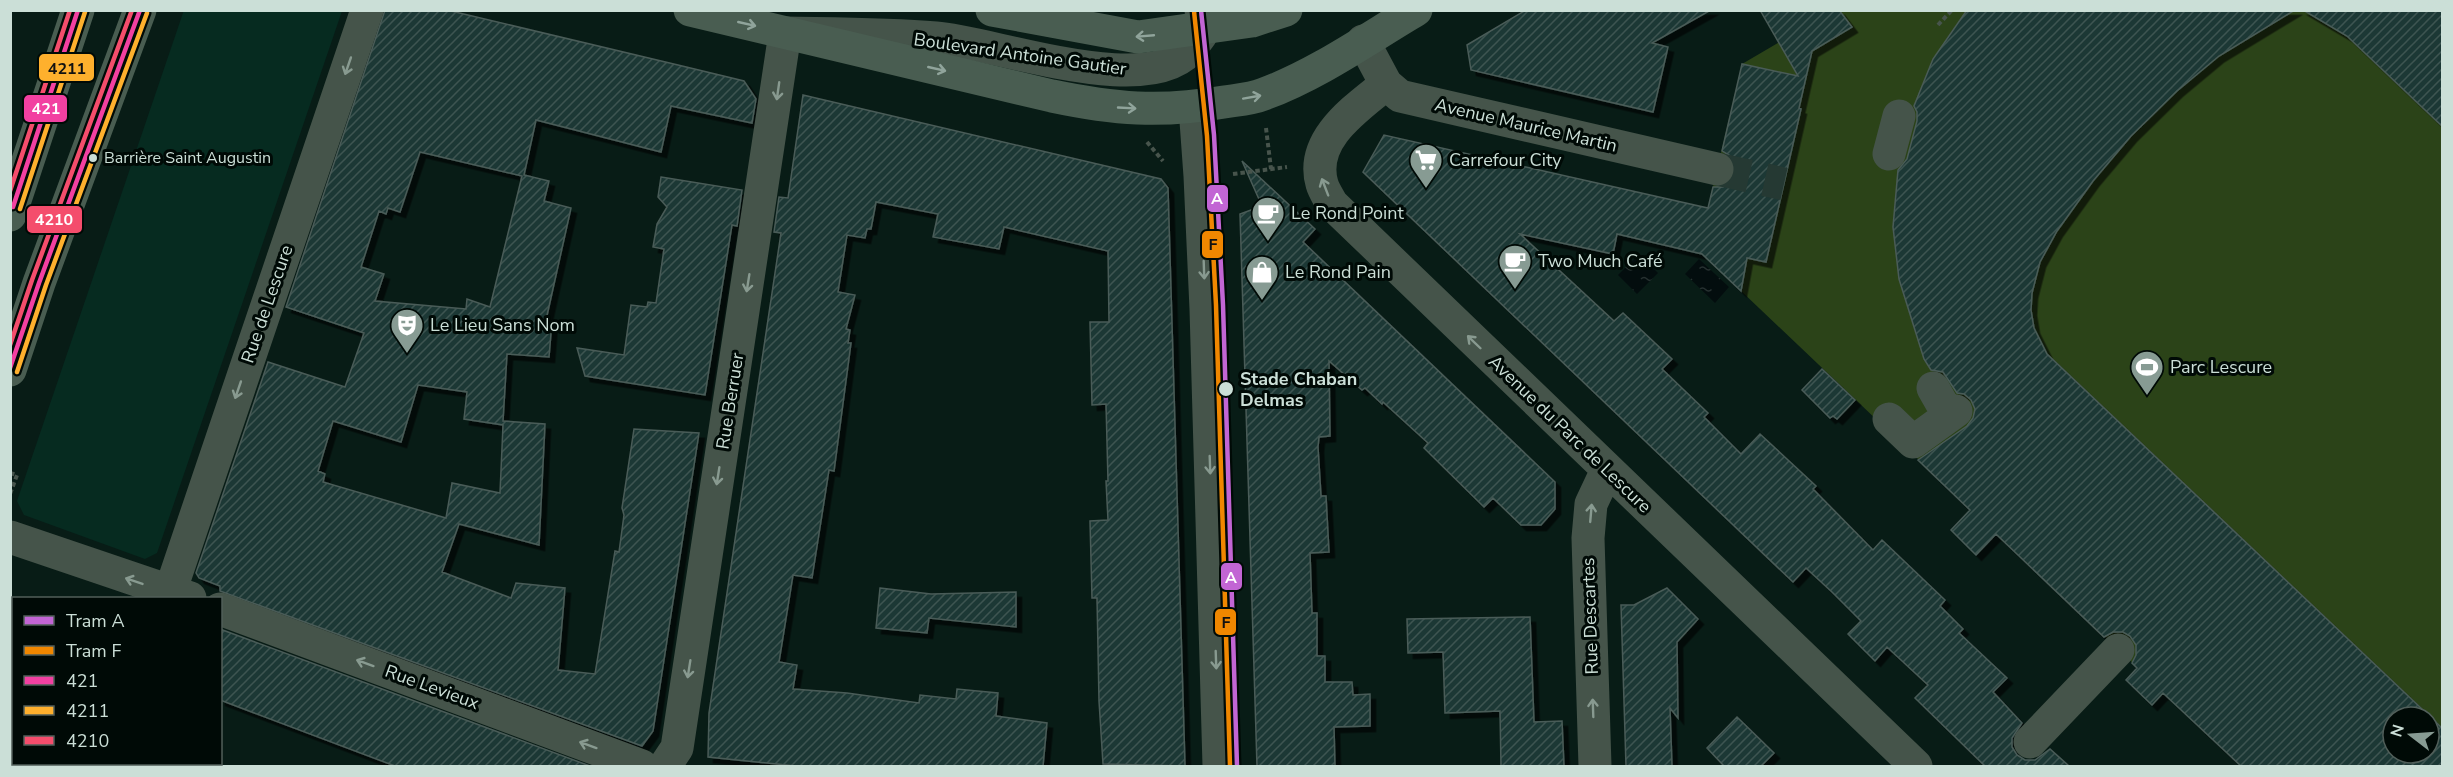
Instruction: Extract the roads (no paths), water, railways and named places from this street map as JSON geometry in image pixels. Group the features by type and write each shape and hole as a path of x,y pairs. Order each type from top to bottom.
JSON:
{"main road":[{"path":"10,215 78,10"},
{"path":"10,370 39,283 140,10"},
{"name":"Boulevard Antoine Gautier","path":"690,10 1101,106 1136,109 1195,107 1262,95 1305,77 1416,10"},
{"name":"Boulevard Antoine Gautier","path":"992,10 1138,38 1202,20"},
{"path":"1202,20 1252,21 1286,10"}],"street":[{"name":"Rue de Lescure","path":"175,597 367,10"},
{"name":"Boulevard Antoine Gautier","path":"785,33 938,38 1086,67 1123,71 1157,69 1180,59 1189,52 1202,20"},
{"name":"Rue Berruer","path":"665,766 676,748 785,33"},
{"path":"1363,41 1386,84"},
{"name":"Avenue Maurice Martin","path":"1386,84 1400,96 1717,169"},
{"name":"Avenue du Parc de Lescure","path":"1386,84 1348,115 1331,134 1321,161 1320,171 1322,184 1332,204 1916,766"},
{"path":"1195,107 1206,321 1219,766"},
{"path":"1889,419 1913,442 1952,413 1933,388"},
{"name":"Rue Descartes","path":"1595,766 1588,538 1591,504 1607,470"},
{"path":"10,537 175,597"},
{"name":"Rue Levieux","path":"222,610 642,766"},
{"path":"2084,685 2030,742 2115,654"}],"water":[{"path":"1639,254 1658,273 1637,294 1618,275"},
{"path":"1699,259 1729,287 1715,303 1685,274"}],"tunnel":[{"path":"1717,169 1784,184"}],"tram line":[{"name":"A","path":"1201,10 1214,135 1223,305 1237,766"},
{"name":"F","path":"1194,11 1207,136 1216,305 1230,766"}],"place":[{"name":"Barrière Saint Augustin","path":"93,158"},
{"name":"Carrefour City","path":"1426,189"},
{"name":"Le Rond Point","path":"1268,242"},
{"name":"Two Much Café","path":"1515,290"},
{"name":"Le Rond Pain","path":"1262,301"},
{"name":"Le Lieu Sans Nom","path":"407,354"},
{"name":"Stade Chaban Delmas","path":"1226,389"},
{"name":"Parc Lescure","path":"2147,396"}]}
